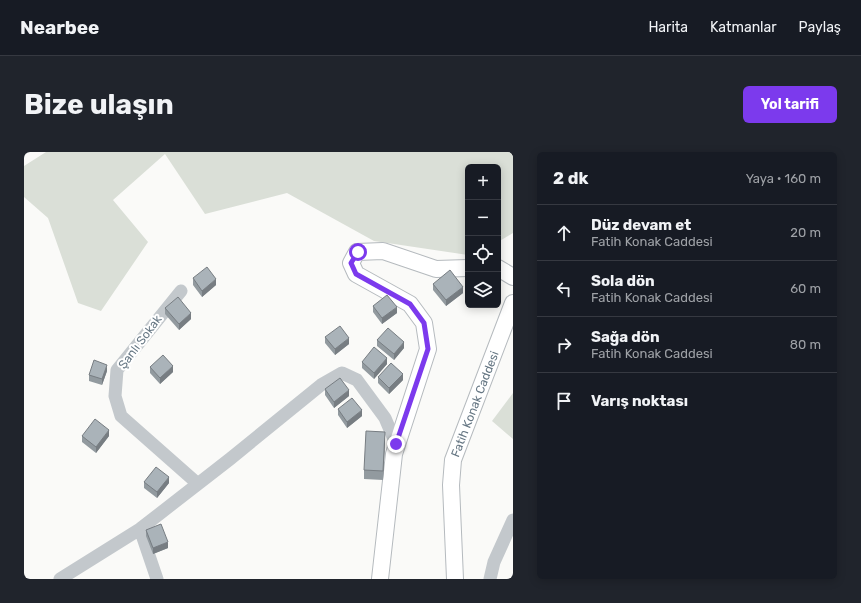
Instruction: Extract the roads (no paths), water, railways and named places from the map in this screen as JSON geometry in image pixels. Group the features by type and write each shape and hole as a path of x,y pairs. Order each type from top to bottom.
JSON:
{"main road":[{"path":"380,579 396,444 428,349 424,323 410,304 356,274 351,263 358,252 383,251 436,269 465,268"},
{"path":"501,270 513,277"},
{"name":"Fatih Konak Caddesi","path":"455,579 451,484 453,460 513,303"}],"street":[{"name":"Şanlı Sokak","path":"181,291 118,370 115,396 120,416 198,484"},
{"path":"60,579 140,529 321,386 342,373 357,380 385,418 396,444"},
{"path":"490,579 494,562 513,520"},
{"path":"140,529 157,579"}]}
